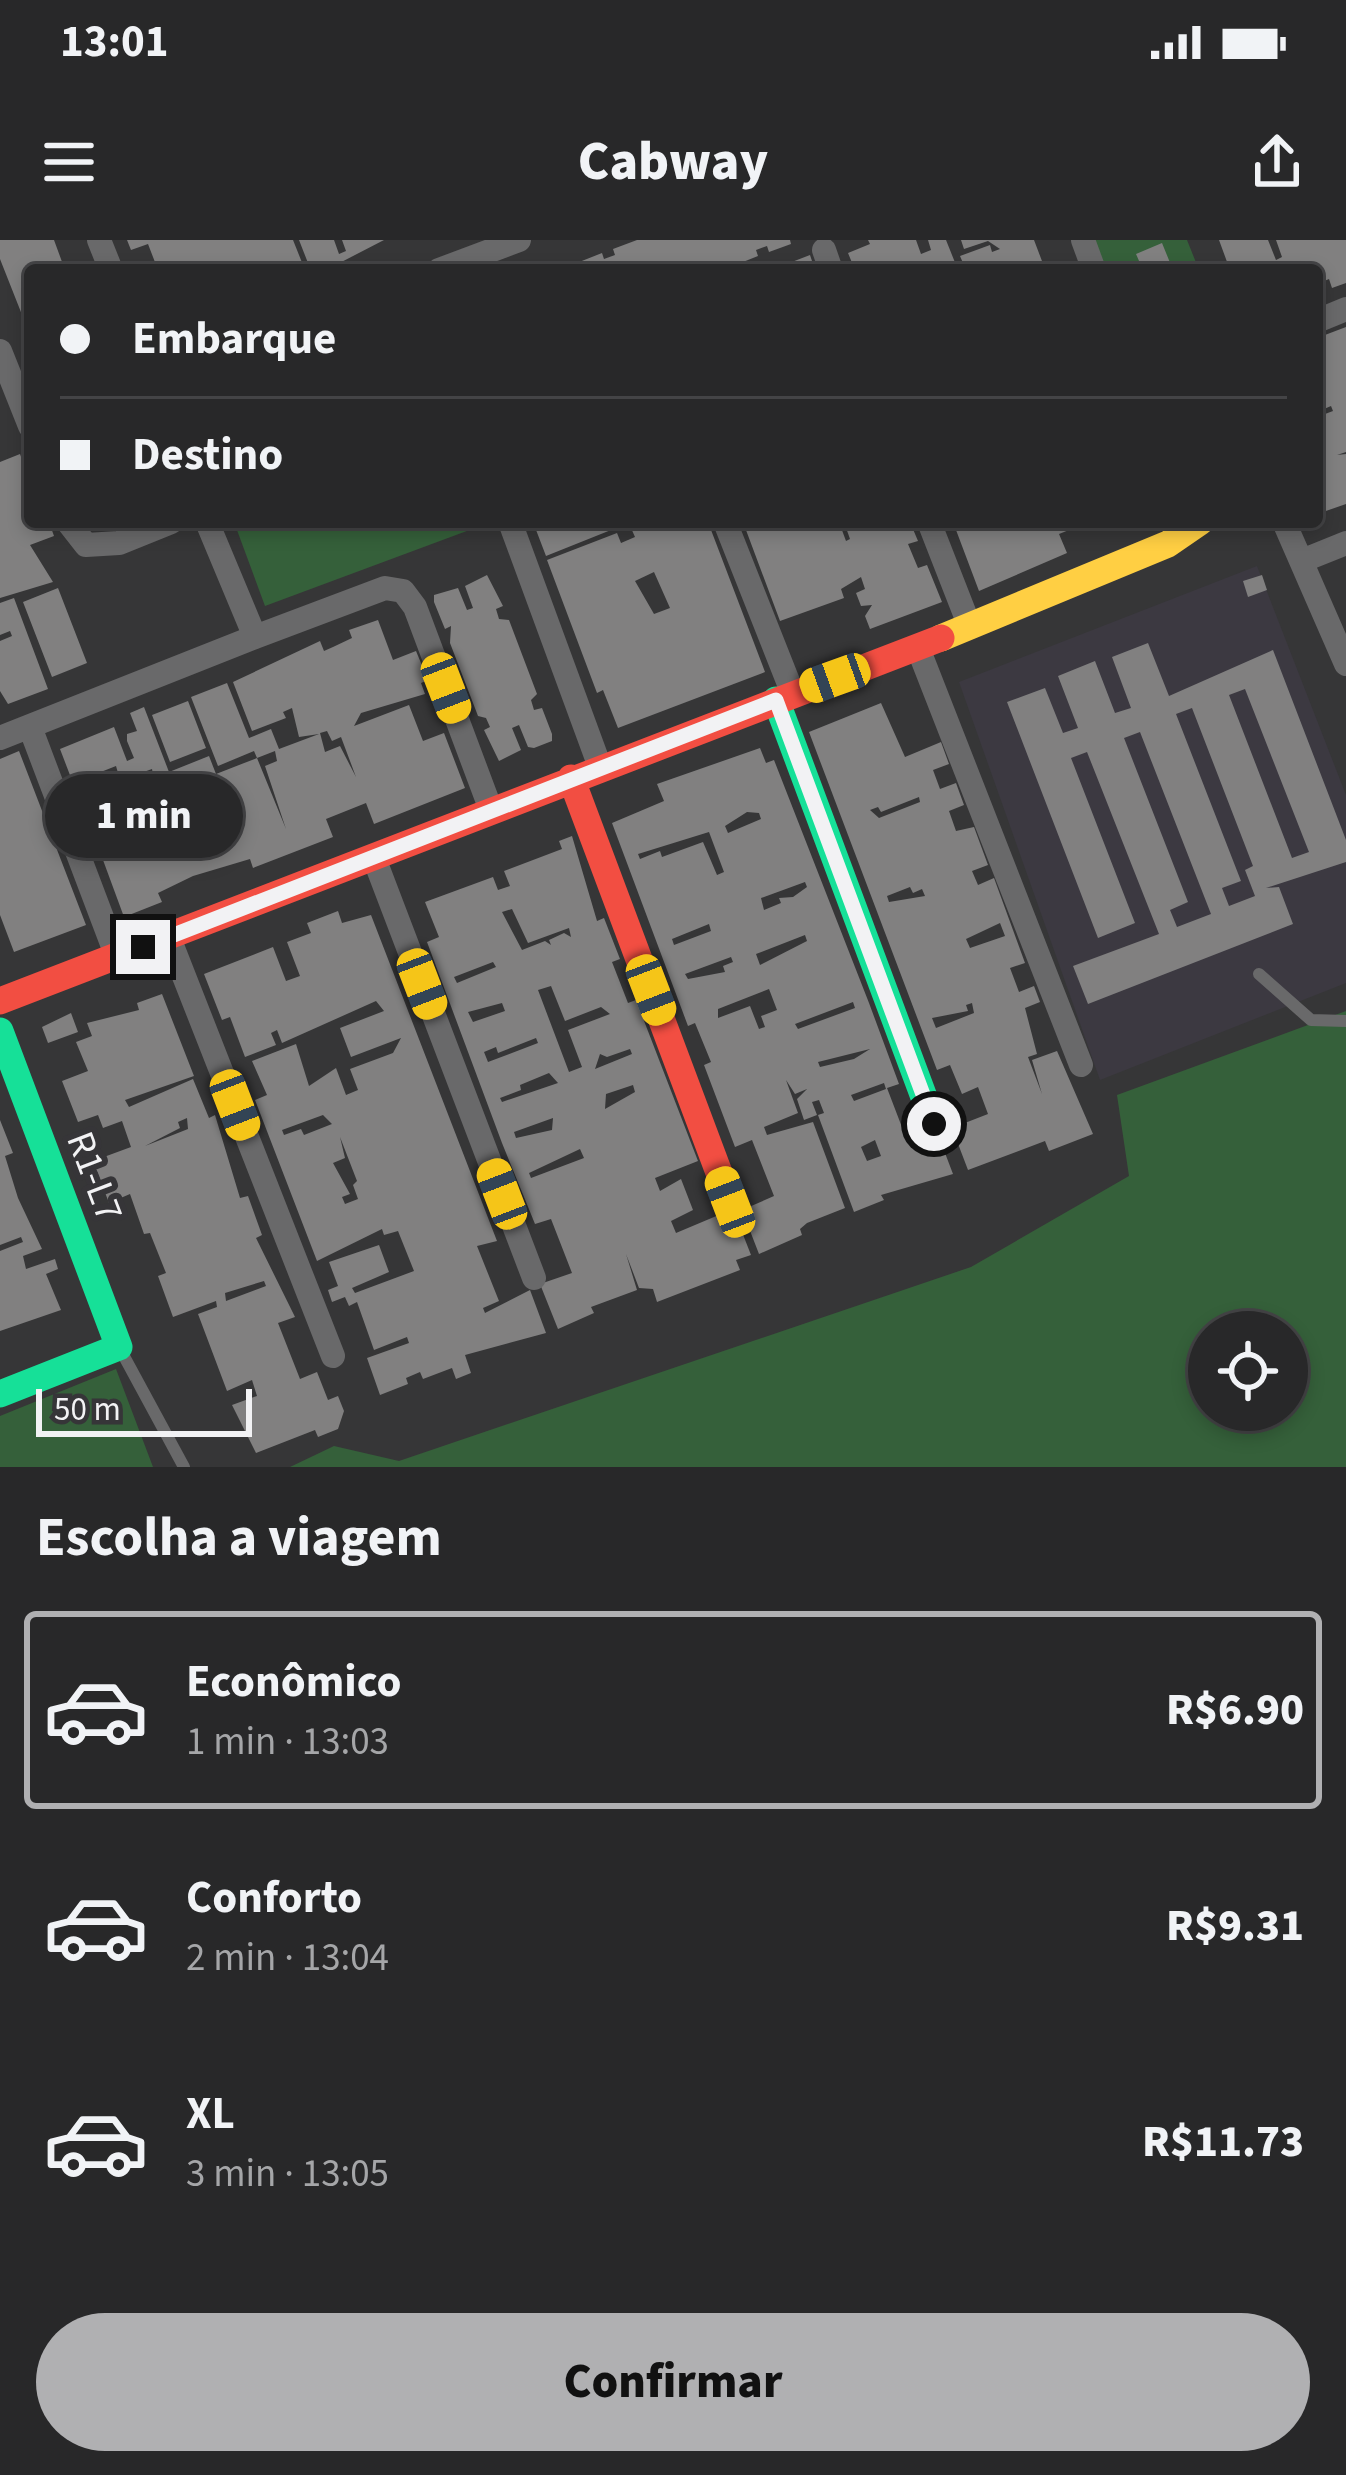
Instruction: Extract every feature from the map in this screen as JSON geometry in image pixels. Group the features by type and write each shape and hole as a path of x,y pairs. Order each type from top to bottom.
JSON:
{"street":[{"path":"455,264 519,240"},
{"path":"0,351 24,411"},
{"path":"73,528 86,545 103,546 154,528"},
{"path":"210,528 255,637"},
{"path":"512,528 600,767"},
{"path":"727,528 934,1124"},
{"path":"931,528 970,627"},
{"path":"0,1001 918,648 1168,544 1191,528"},
{"path":"1287,528 1346,664"},
{"path":"1304,560 1346,543"},
{"path":"0,738 385,588 404,591 415,607 491,811"},
{"path":"918,648 1081,1065"},
{"path":"30,727 117,957"},
{"path":"571,778 730,1202"},
{"path":"374,858 535,1279"},
{"path":"170,938 333,1356"},
{"name":"R1-L7","path":"0,1031 119,1347"},
{"path":"0,1394 119,1347"}],"lane":[{"path":"1258,974 1311,1020 1346,1021"},
{"path":"119,1347 184,1467"}],"shaded area":[{"path":"1257,566 1346,795 1346,983 1100,1080 959,682"}],"green space":[{"path":"1094,240 1187,240 1197,264 1103,264"},
{"path":"236,528 475,528 265,606"},
{"path":"1346,1011 1346,1467 290,1467 334,1446 399,1461 971,1267 1129,1176 1117,1095"},
{"path":"116,1369 153,1467 0,1467 0,1416"}],"building":[{"path":"0,240 54,240 63,264 24,264 24,320 0,259"},
{"path":"127,240 293,240 303,264 156,264 148,244 131,250"},
{"path":"299,240 334,240 339,254 346,251 342,240 384,240 338,264 306,264"},
{"path":"637,240 790,240 791,244 769,252 767,246 756,250 758,256 738,264 574,264 602,253 604,259 615,255 613,249"},
{"path":"868,240 916,240 921,254 931,250 928,240 946,240 956,264 853,264 848,253 870,244"},
{"path":"961,240 1034,240 1043,264 963,264 960,256 990,245 992,252 1000,249 988,241 964,249"},
{"path":"1219,240 1268,240 1276,260 1282,257 1276,240 1346,240 1346,283 1332,288 1329,279 1323,282 1323,264 1228,264"},
{"path":"1162,243 1171,264 1140,264 1136,254"},
{"path":"810,255 813,264 787,264"},
{"path":"1346,327 1346,452 1337,455 1346,454 1346,504 1323,512 1323,415 1333,411 1331,406 1323,409 1323,336"},
{"path":"20,454 24,528 51,528 54,536 30,545 53,582 0,598 0,462"},
{"path":"535,528 616,528 546,556"},
{"path":"631,528 710,528 765,672 618,728 603,690 597,693 547,560 617,533 621,543 635,537","holes":["654,572 670,608 654,614 635,581"]},
{"path":"745,528 841,528 846,541 850,539 846,528 913,528 918,541 908,544 918,568 927,565 942,602 870,629 865,616 872,605 861,606 856,593 865,589 861,577 841,589 844,598 780,621"},
{"path":"955,528 1074,528 1059,534 1067,553 979,591"},
{"path":"487,575 503,606 496,609 499,619 509,620 537,694 531,700 534,710 542,708 552,734 552,741 534,748 528,747 519,725 512,728 521,750 499,761 484,730 490,727 486,718 478,716 450,643 451,626 445,629 434,602 434,595 458,588 467,610 473,608 465,586"},
{"path":"1262,575 1267,590 1248,597 1243,581"},
{"path":"58,588 87,663 52,677 23,602"},
{"path":"14,598 48,689 8,704 0,691 0,641 12,636 10,631 0,635 0,603"},
{"path":"378,620 393,660 416,651 428,680 421,683 425,694 361,713 354,726 409,705 423,741 444,733 465,788 374,824 366,803 326,819 333,837 253,868 250,859 193,876 158,893 162,902 124,917 89,822 144,807 150,821 173,819 176,829 189,823 202,858 206,856 188,808 220,798 226,800 236,823 227,788 182,804 176,789 157,797 152,769 141,773 149,794 106,811 95,783 118,773 116,766 73,783 60,749 114,727 127,761 134,758 127,741 127,734 137,731 130,713 144,707 169,772 209,756 216,774 257,758 254,751 218,766 191,697 227,683 249,738 271,729 279,749 319,734 299,737 292,708 283,712 286,718 252,731 233,682 320,641 324,651 352,638 349,630","holes":["327,731 332,741 341,737 356,777 340,746 325,752 320,733","275,751 277,761 265,766 286,829 257,758"]},
{"path":"1148,643 1169,696 1273,650 1346,840 1346,862 1266,888 1279,887 1293,924 1088,1004 1073,966 1159,934 1087,752 1071,758 1135,923 1098,938 1007,702 1045,688 1063,733 1078,728 1058,676 1095,661 1115,713 1131,708 1112,657","holes":["1245,689 1309,852 1292,858 1229,695","1192,708 1253,866 1245,870 1255,896 1229,906 1222,888 1241,881 1176,714","1140,732 1211,914 1177,927 1170,910 1188,902 1124,738"]},
{"path":"188,701 206,748 170,762 152,715"},
{"path":"881,703 905,757 941,742 949,764 933,770 940,789 956,783 964,805 949,811 956,831 974,827 988,865 972,871 978,885 994,878 1025,963 1010,968 1019,992 1034,986 1040,1002 1025,1008 1037,1054 1028,1057 1042,1094 1032,1060 1057,1051 1093,1134 1049,1151 1045,1141 968,1170 952,1128 988,1114 978,1087 962,1094 950,1065 937,1070 809,732","holes":["919,797 920,802 879,818 870,810 878,807 881,812","910,887 913,893 922,889 925,896 889,902 887,896","1000,923 1005,936 970,948 966,939","972,1003 974,1013 936,1028 932,1018 968,1011 966,1005"]},
{"path":"760,748 766,763 774,760 899,1084 887,1088 908,1143 937,1132 953,1174 881,1195 884,1200 854,1212 818,1115 824,1113 819,1100 812,1102 817,1115 804,1120 797,1099 807,1089 795,1094 786,1080 798,1113 764,1127 767,1135 813,1122 845,1208 807,1223 800,1229 802,1235 759,1254 742,1210 774,1196 752,1140 735,1147 704,1065 711,1062 695,1023 688,1026 612,823 664,801 657,784","holes":["747,812 759,813 761,819 728,833 725,826","709,832 724,872 717,875 703,842 662,857 660,851 640,859 638,854","805,882 807,887 793,897 779,898 781,903 764,910 761,898","709,924 711,931 674,945 672,939","805,935 807,941 760,965 756,954","731,957 733,962 723,966 725,972 688,979 685,974","769,989 777,1010 761,1016 765,1027 759,1029 750,1006 718,1018 718,1009","853,1002 855,1008 798,1029 795,1024","870,1049 854,1059 820,1067 818,1062","884,1083 886,1089 854,1101 851,1095","875,1140 881,1156 867,1161 861,1147"]},
{"path":"19,751 86,925 14,952 0,915 0,759"},
{"path":"572,836 597,921 604,918 620,959 612,962 628,1003 636,1000 698,1161 655,1178 660,1191 681,1179 693,1210 671,1221 676,1233 733,1209 751,1255 736,1260 740,1270 657,1302 653,1289 639,1288 626,1254 637,1290 591,1307 594,1313 558,1329 540,1284 572,1273 551,1219 535,1224 502,1143 427,942 439,937 425,902 493,877 498,890 510,886 504,871 562,849 559,841","holes":["512,909 528,943 569,928 571,937 564,933 549,940 551,945 545,941 522,950 502,912","493,962 496,967 457,983 454,977","551,986 565,1021 601,1007 610,1014 568,1030 582,1067 569,1072 538,990","502,1003 505,1011 473,1022 468,1012","536,1038 538,1043 488,1062 484,1052 496,1047 498,1053","630,1049 632,1054 595,1069 600,1054 607,1057","549,1073 558,1083 502,1102 500,1098 521,1090 520,1085","633,1085 635,1092 605,1109 606,1094","553,1118 552,1130 516,1138 514,1132","580,1149 584,1158 531,1178 529,1173"]},
{"path":"338,911 342,923 371,915 497,1241 477,1246 499,1301 483,1308 485,1313 530,1290 546,1333 465,1355 471,1373 456,1379 452,1368 423,1379 420,1372 406,1378 408,1384 380,1395 367,1358 409,1343 407,1337 374,1350 357,1302 349,1306 345,1297 332,1302 328,1290 338,1286 329,1262 379,1245 389,1272 352,1288 355,1293 414,1271 398,1231 384,1235 382,1229 317,1261 255,1100 267,1095 252,1061 296,1044 309,1086 336,1068 346,1095 358,1090 350,1069 393,1053 401,1038 351,1057 340,1028 384,1011 376,1001 282,1043 277,1030 271,1033 276,1045 245,1057 230,1017 222,1020 204,974 273,947 286,981 300,976 287,942 311,933 307,923","holes":["323,1115 332,1124 304,1135 301,1129 284,1135 282,1130","340,1137 357,1181 353,1185 358,1199 345,1204 342,1197 350,1194 333,1163 345,1158"]},
{"path":"162,994 194,1076 125,1100 129,1107 193,1079 209,1118 215,1115 240,1198 248,1196 262,1235 256,1238 295,1317 278,1323 300,1379 317,1372 328,1400 338,1396 344,1411 338,1429 318,1437 315,1430 256,1453 232,1405 257,1396 252,1380 227,1391 198,1314 217,1307 216,1301 173,1317 158,1276 166,1273 150,1233 144,1234 130,1194 109,1203 93,1161 131,1147 122,1121 103,1128 98,1115 78,1122 62,1081 88,1071 76,1042 92,1036 87,1023 139,1010 137,1003","holes":["187,1118 188,1129 145,1146 180,1128 178,1122","264,1281 266,1286 226,1301 225,1293"]},
{"path":"71,1013 78,1032 48,1043 42,1027"},
{"path":"0,1120 13,1153 5,1156 18,1198 42,1249 23,1256 26,1269 55,1259 58,1269 46,1274 61,1310 0,1331 0,1251 23,1242 21,1237 0,1245"}],"traffic: fast":[{"path":"776,700 934,1124"},
{"path":"0,1031 119,1347 0,1394"}],"traffic: slow":[{"path":"941,638 1168,544 1191,528"}],"traffic: jam":[{"path":"0,1001 941,638"},
{"path":"571,778 730,1202"}],"route":[{"path":"143,947 776,700 934,1124"}]}
